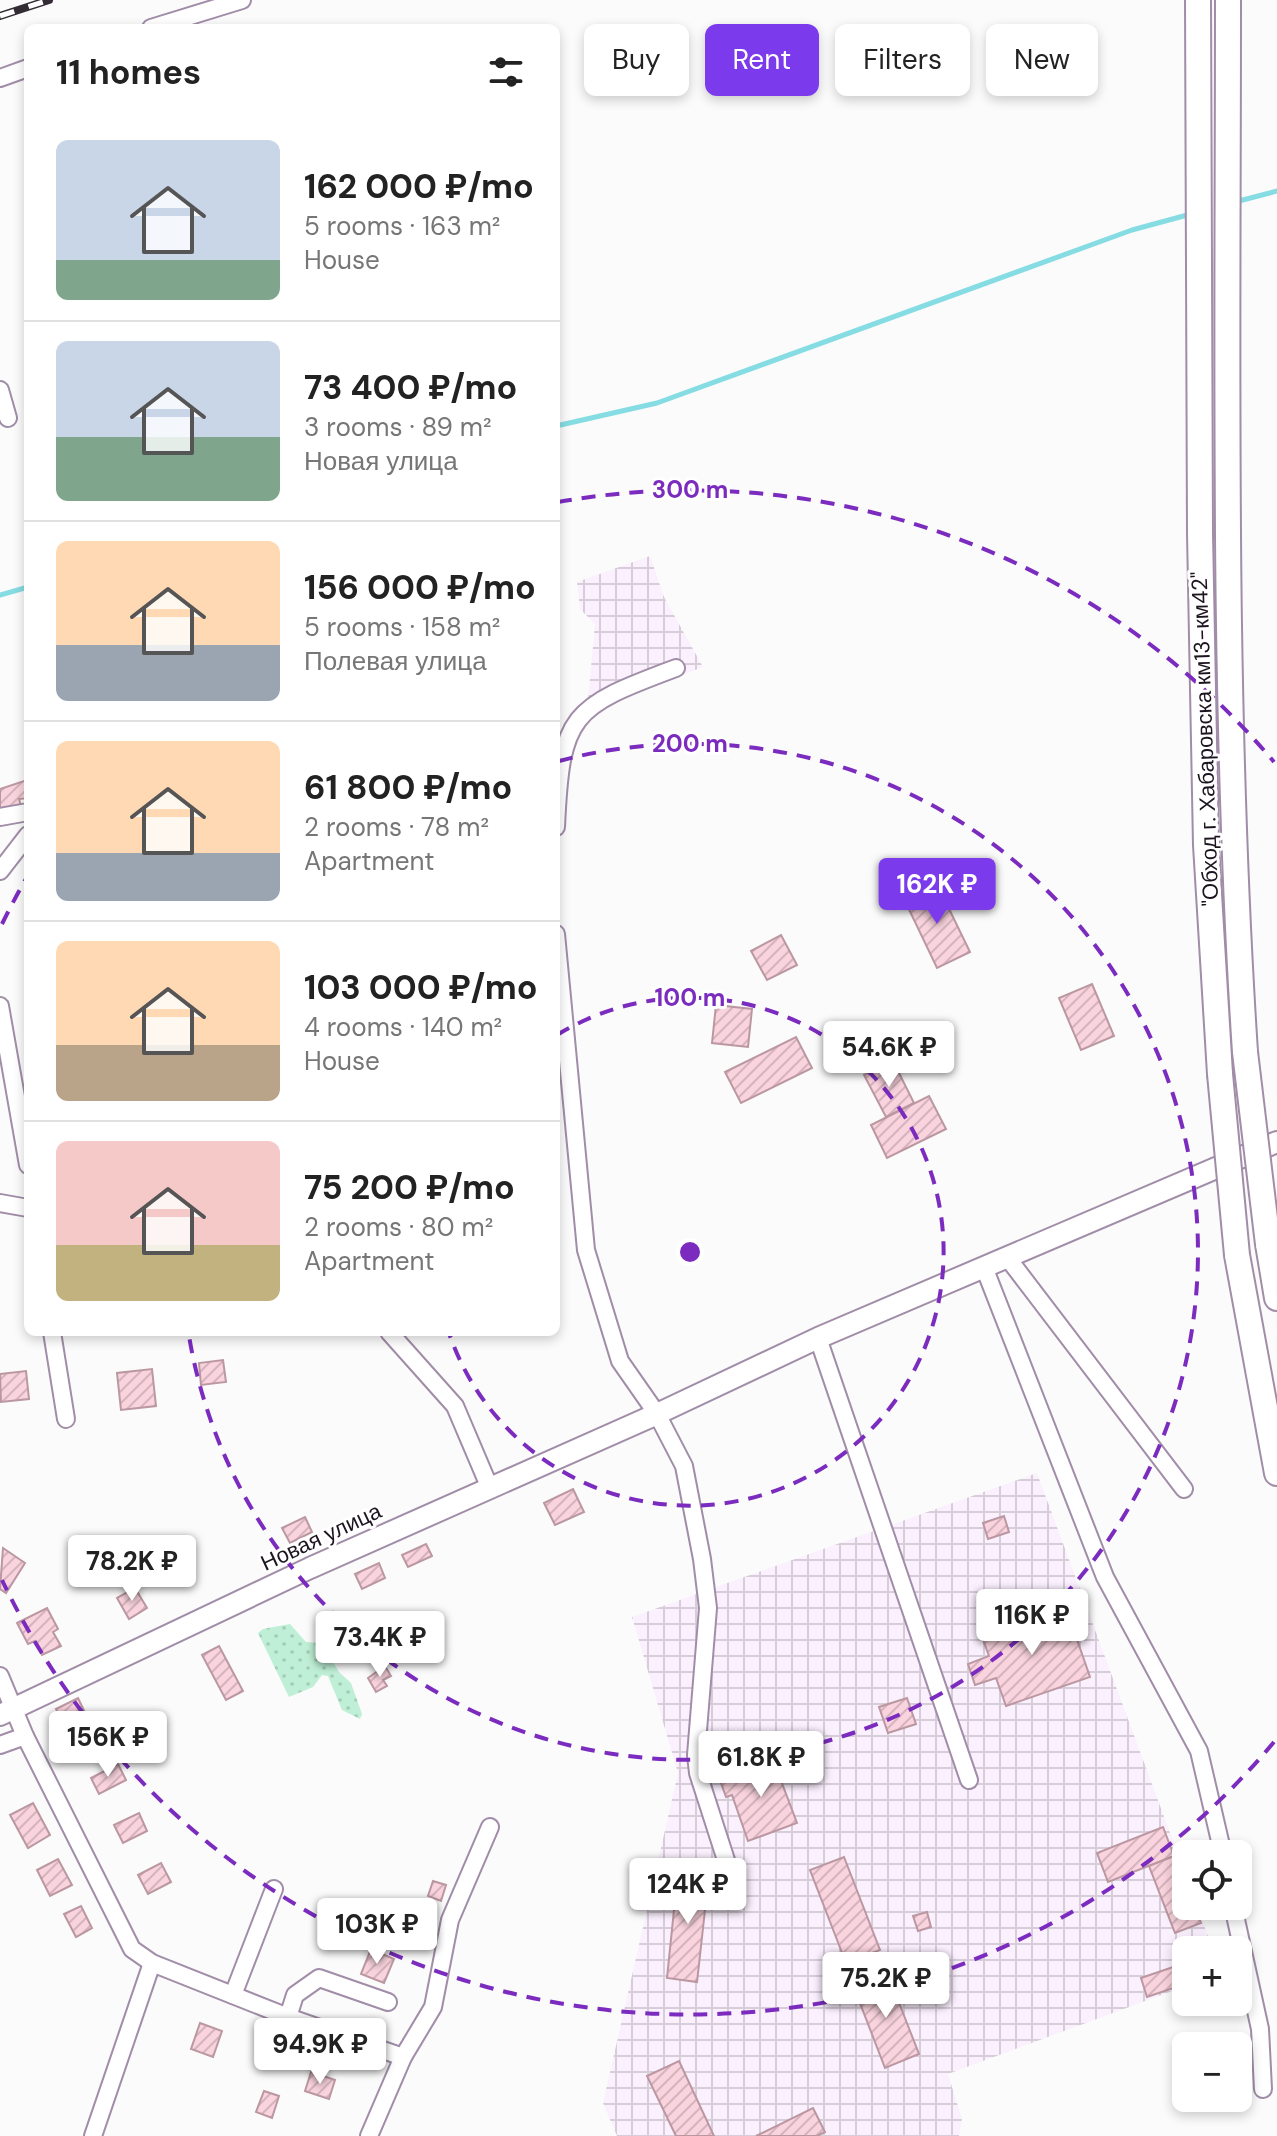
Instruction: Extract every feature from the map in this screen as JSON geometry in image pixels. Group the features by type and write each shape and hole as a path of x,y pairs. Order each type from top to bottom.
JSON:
{"highway":[{"name":"\"Обход г. Хабаровска км13-км42\"","path":"1198,0 1200,533 1206,830 1220,1074 1237,1255 1277,1473"},
{"name":"\"Обход г. Хабаровска км13-км42\"","path":"1228,0 1225,153 1234,885 1245,1052 1277,1298"}],"main road":[{"name":"Новая улица","path":"7,1712 489,1486 657,1414 818,1338 1277,1142"}],"street":[{"path":"164,24 242,0"},
{"path":"0,78 24,69"},
{"path":"0,390 8,418"},
{"path":"560,765 571,724 608,693 676,668"},
{"path":"0,817 24,813"},
{"path":"0,871 24,840"},
{"path":"560,976 586,1250 620,1361 657,1414 684,1466 702,1559 708,1608 696,1755 734,1885"},
{"path":"0,1006 24,1142"},
{"path":"0,1203 24,1207"},
{"path":"1007,1257 1184,1489"},
{"path":"984,1267 1105,1577 1199,1751 1220,1840"},
{"path":"53,1336 66,1419"},
{"path":"393,1336 455,1406 489,1486"},
{"path":"818,1338 969,1780"},
{"path":"0,1676 7,1712 25,1736 122,1935 132,1949 152,1963 288,2017 403,2057"},
{"path":"0,1745 25,1736"},
{"path":"369,2136 403,2057 433,2007 450,1920 490,1827"},
{"path":"233,1995 274,1889"},
{"path":"1236,1920 1260,2029 1263,2089"},
{"path":"93,2136 152,1963"},
{"path":"288,2017 295,1995 319,1978 388,2002"}],"shaded area":[{"path":"650,556 664,597 703,667 587,711 595,624 580,609 577,582"},
{"path":"1037,1473 1173,1840 1172,1920 1202,1920 1208,1936 1172,1936 1172,1991 948,2074 962,2119 959,2136 617,2136 603,2103 678,1773 632,1617"}],"green space":[{"path":"290,1624 306,1642 322,1643 339,1672 351,1683 362,1714 360,1719 342,1710 328,1676 322,1675 313,1687 289,1697 258,1633 263,1629"}],"building":[{"path":"24,781 24,798 19,799 21,806 0,810 0,789"},
{"path":"937,884 970,952 937,968 904,899"},
{"path":"781,935 797,965 767,980 751,951"},
{"path":"1092,984 1114,1036 1081,1050 1059,998"},
{"path":"716,1005 752,1009 748,1047 712,1043"},
{"path":"796,1037 812,1068 741,1103 725,1072"},
{"path":"893,1061 914,1103 886,1117 864,1075"},
{"path":"929,1096 946,1129 887,1158 871,1125"},
{"path":"223,1360 226,1382 201,1385 199,1363"},
{"path":"152,1369 156,1406 121,1410 117,1373"},
{"path":"26,1371 29,1399 1,1402 0,1374"},
{"path":"573,1489 584,1512 555,1525 544,1503"},
{"path":"1004,1516 1009,1532 988,1539 983,1523"},
{"path":"305,1517 312,1532 290,1543 282,1528"},
{"path":"426,1544 432,1556 408,1567 402,1555"},
{"path":"3,1548 25,1563 6,1593 0,1589"},
{"path":"379,1563 385,1578 362,1589 355,1574"},
{"path":"135,1588 147,1608 129,1619 117,1598"},
{"path":"1065,1605 1090,1677 1006,1706 996,1678 975,1685 968,1664 989,1656 981,1634"},
{"path":"47,1608 58,1629 53,1632 61,1646 42,1655 35,1641 28,1644 17,1623"},
{"path":"219,1646 243,1691 226,1700 202,1655"},
{"path":"385,1666 391,1676 383,1680 387,1686 376,1692 368,1678"},
{"path":"78,1698 91,1725 69,1736 56,1709"},
{"path":"907,1698 916,1724 888,1733 879,1707"},
{"path":"69,1739 74,1748 59,1755 55,1746"},
{"path":"784,1757 790,1774 780,1778 797,1823 748,1841 732,1795 726,1797 720,1780"},
{"path":"118,1764 126,1780 99,1794 91,1778"},
{"path":"33,1803 50,1835 28,1848 10,1815"},
{"path":"139,1813 147,1831 123,1843 114,1825"},
{"path":"1163,1827 1172,1857 1108,1882 1097,1853"},
{"path":"844,1857 880,1950 846,1963 810,1870"},
{"path":"1172,1857 1172,1920 1200,1920 1201,1923 1175,1933 1149,1866"},
{"path":"58,1859 72,1885 50,1896 37,1870"},
{"path":"161,1863 171,1882 148,1894 138,1875"},
{"path":"678,1871 709,1874 697,1982 667,1978"},
{"path":"433,1881 446,1885 441,1901 428,1896"},
{"path":"81,1906 92,1928 76,1937 64,1914"},
{"path":"927,1912 931,1927 918,1931 913,1916"},
{"path":"371,1949 394,1959 384,1983 361,1974"},
{"path":"1172,1967 1172,1988 1147,1997 1141,1978"},
{"path":"887,1972 919,2054 885,2068 853,1985"},
{"path":"200,2023 222,2031 213,2057 191,2049"},
{"path":"679,2061 714,2136 676,2136 647,2076"},
{"path":"311,2072 335,2080 329,2099 305,2091"},
{"path":"264,2091 279,2096 272,2118 256,2112"},
{"path":"813,2108 825,2132 817,2136 756,2136"}],"waterway":[{"path":"1235,202 1277,191"},
{"path":"560,425 657,403 1132,230 1191,214"},
{"path":"0,595 24,588"}],"railway":[{"path":"0,16 49,0"}]}
